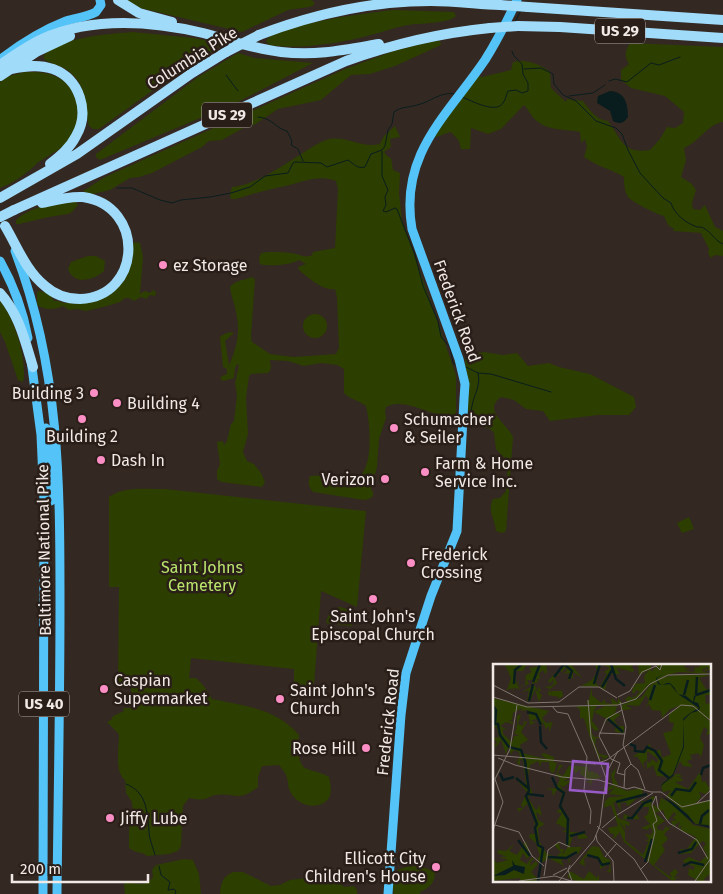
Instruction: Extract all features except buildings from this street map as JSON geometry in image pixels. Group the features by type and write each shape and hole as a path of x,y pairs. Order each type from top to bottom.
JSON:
{"highway":[{"path":"118,0 139,13 230,41"},
{"path":"413,0 431,1"},
{"name":"Columbia Pike","path":"4,196 97,140 192,73 226,52 259,35 293,22 342,10 431,1 723,20"},
{"path":"0,66 23,49 55,34 102,24 164,26 279,52 326,54 444,33"},
{"path":"0,76 36,52 60,39 103,27 132,24"},
{"name":"US 29","path":"2,219 14,210 346,61 386,47 444,33 518,26 723,38"},
{"path":"12,69 34,66 48,68 61,73 76,89 83,111 80,128 68,149 18,188"},
{"path":"2,219 28,268 43,285 58,295 76,299 94,297 109,290 121,276 129,253 128,236 120,218 107,206 90,199 71,197 14,210"},
{"path":"0,293 16,315 32,367"}],"main road":[{"path":"0,60 20,44 45,31 67,21 96,12 101,5 100,0"},
{"name":"Frederick Road","path":"388,894 401,715 406,673 431,596 457,531 465,392 463,372 459,359 412,229 409,210 410,197 414,171 423,146 495,44 517,0"},
{"name":"Baltimore National Pike","path":"2,219 23,272 36,317 48,371 56,434 60,500 57,894"},
{"name":"Baltimore National Pike","path":"0,261 22,313 37,391 41,435 44,495 43,894"},
{"path":"37,391 49,448 51,501"},
{"path":"44,727 59,734"},
{"path":"44,738 59,749"}],"green space":[{"path":"125,0 311,0 314,2 314,5 288,10 242,32 140,8"},
{"path":"395,10 454,12 456,16 452,19 434,23 413,24 359,38 320,45 293,47 269,45 266,41 288,29 306,24 347,16"},
{"path":"133,32 194,38 221,45 99,129 93,129 89,126 84,95 78,81 66,69 44,59 44,55 52,49 74,40 98,35"},
{"path":"440,41 441,45 395,66 370,74 351,75 321,100 278,109 254,125 247,126 222,140 209,141 202,147 152,173 130,178 110,190 89,195 83,191 105,177 345,69 394,51"},
{"path":"630,43 723,47 723,122 713,126 684,148 686,160 681,177 692,184 696,190 692,203 693,209 700,210 705,205 715,227 723,231 723,256 715,255 711,258 701,233 673,231 674,229 668,225 664,216 644,208 630,199 624,187 624,177 584,157 587,147 585,139 581,143 580,132 547,127 534,118 524,105 501,129 488,134 471,128 470,149 461,149 459,141 451,132 427,139 474,75 482,77 511,70 513,62 523,61 542,67 550,72 551,88 566,102 567,99 583,101 597,117 608,121 620,140 629,148 641,151 650,150 660,139 667,127 675,128 683,123 684,112 665,96 631,88 621,80 621,70 629,64 626,53"},
{"path":"238,53 255,58 313,63 236,103 100,160 96,157 96,154 198,77"},
{"path":"25,72 51,75 66,83 76,99 78,117 76,126 67,142 19,178 0,188 0,82 9,76"},
{"path":"395,126 400,137 390,139 391,147 384,152 391,158 393,170 400,173 399,193 402,220 456,375 456,413 454,417 446,416 401,404 393,404 386,407 386,418 379,439 377,467 371,489 373,496 364,500 313,492 309,484 310,476 322,477 337,485 347,478 350,473 359,477 364,471 370,443 366,406 344,393 344,369 337,365 321,363 304,366 288,361 270,360 271,368 268,373 251,374 249,376 246,398 248,434 243,452 247,461 254,464 261,473 265,482 262,487 221,482 217,479 217,471 220,464 217,442 223,441 224,445 227,441 231,424 234,421 237,395 235,383 239,365 237,364 235,368 234,378 223,381 220,378 227,374 227,369 223,367 220,337 228,333 234,333 225,341 229,365 238,336 238,324 230,287 232,284 251,277 255,279 252,342 270,354 294,357 336,354 339,348 335,289 325,288 307,277 298,267 306,264 299,260 286,264 269,265 260,264 259,258 261,253 264,252 289,253 306,257 312,255 313,252 335,248 338,189 336,181 323,178 311,179 236,199 231,199 232,187 262,178 326,140 340,139 366,145 380,144 384,136"},
{"path":"75,201 78,205 68,214 16,224 16,220 22,215 36,208"},
{"path":"133,243 140,243 143,257 140,294 145,291 150,293 153,290 156,292 155,296 150,295 146,299 141,297 134,301 125,298 120,302 86,311 69,310 63,306 47,309 37,305 37,292 39,291 49,293 54,301 75,304 93,302 105,295 128,272 132,261"},
{"path":"88,256 96,256 105,261 104,271 90,279 75,278 68,269 71,262"},
{"path":"0,301 10,317 19,340 24,373 23,382 18,380 0,332"},
{"path":"310,314 320,314 327,321 327,331 320,338 310,338 303,331 303,321"},
{"path":"484,352 503,355 517,353 528,366 549,363 590,374 634,397 636,407 629,415 598,415 550,421 543,411 526,409 514,400 501,397 494,407 495,412 513,437 506,531 502,533 496,531 491,503 493,499 500,498 506,491 508,462 496,449 494,433 489,428 477,426 469,421 465,359 468,356"},
{"name":"Saint Johns Cemetery","path":"165,489 366,511 357,607 321,591 314,685 294,685 294,669 191,658 189,678 196,678 204,686 212,699 259,709 280,719 299,735 298,753 302,765 305,768 329,777 331,788 328,800 315,806 299,802 291,794 286,774 279,765 262,766 258,777 258,787 245,795 223,794 206,799 189,798 183,806 181,846 178,851 169,854 147,856 129,848 129,830 133,812 132,802 126,793 125,780 119,771 119,734 107,722 113,716 124,711 123,708 132,708 131,686 137,683 118,682 119,587 109,587 109,497 115,493 128,490"},
{"path":"689,517 694,529 682,533 677,523"},
{"path":"340,607 350,610 354,615 352,626 326,623 330,612"},
{"path":"184,859 193,860 199,874 201,894 125,894 125,883 140,884 147,882 153,877 152,870 156,865"},
{"path":"420,866 435,872 433,882 420,894 394,894 391,883 393,875 400,869"},
{"path":"233,872 243,872 271,886 280,885 290,880 331,875 344,887 354,886 357,894 220,894 223,881 226,876"}],"shaded area":[{"path":"610,91 619,94 625,99 628,117 622,123 613,121 610,111 597,103 598,96"}],"waterway":[{"path":"515,22 521,10"},
{"path":"462,97 484,106 495,107 503,103 508,91 516,90 522,93 528,91 528,83 523,74 522,64 512,51"},
{"path":"609,81 615,79 627,82 651,63 659,65 680,57"},
{"path":"524,69 541,68 553,74 554,84 563,95 576,101 596,121 616,128 622,134 640,173 663,198 671,203 681,218 697,227 704,228 723,244"},
{"path":"226,75 238,91"},
{"path":"569,96 593,93 605,85"},
{"path":"117,188 132,188 172,203 231,193 250,187 265,176 288,173 295,162 321,163 327,167 348,160 358,167 365,167 371,154 382,150 385,146 394,112 402,108 422,104 440,95 456,94"},
{"path":"258,117 267,119 287,131 292,141 291,145 298,149 303,161"},
{"path":"382,151 382,176 388,190 385,197 386,205 383,211 397,209 415,255 423,286 438,321 441,337 450,347 453,363 456,365"},
{"path":"466,367 478,373 479,378 471,409 471,427"},
{"path":"478,373 491,374 551,392"},
{"path":"126,784 133,787 145,803 150,837 155,855"},
{"path":"159,866 161,875 170,882 168,890 174,889 176,891 175,894"}],"place":[{"name":"ez Storage","path":"163,265"},
{"name":"Building 3","path":"94,393"},
{"name":"Building 4","path":"117,403"},
{"name":"Building 2","path":"82,419"},
{"name":"Schumacher & Seiler","path":"394,428"},
{"name":"Dash In","path":"101,460"},
{"name":"Farm & Home Service Inc.","path":"425,472"},
{"name":"Verizon","path":"385,479"},
{"name":"Frederick Crossing","path":"411,563"},
{"name":"Saint John's Episcopal Church","path":"373,599"},
{"name":"Caspian Supermarket","path":"104,689"},
{"name":"Saint John's Church","path":"280,699"},
{"name":"Rose Hill","path":"366,748"},
{"name":"Jiffy Lube","path":"110,818"},
{"name":"Ellicott City Children's House","path":"436,867"}]}
